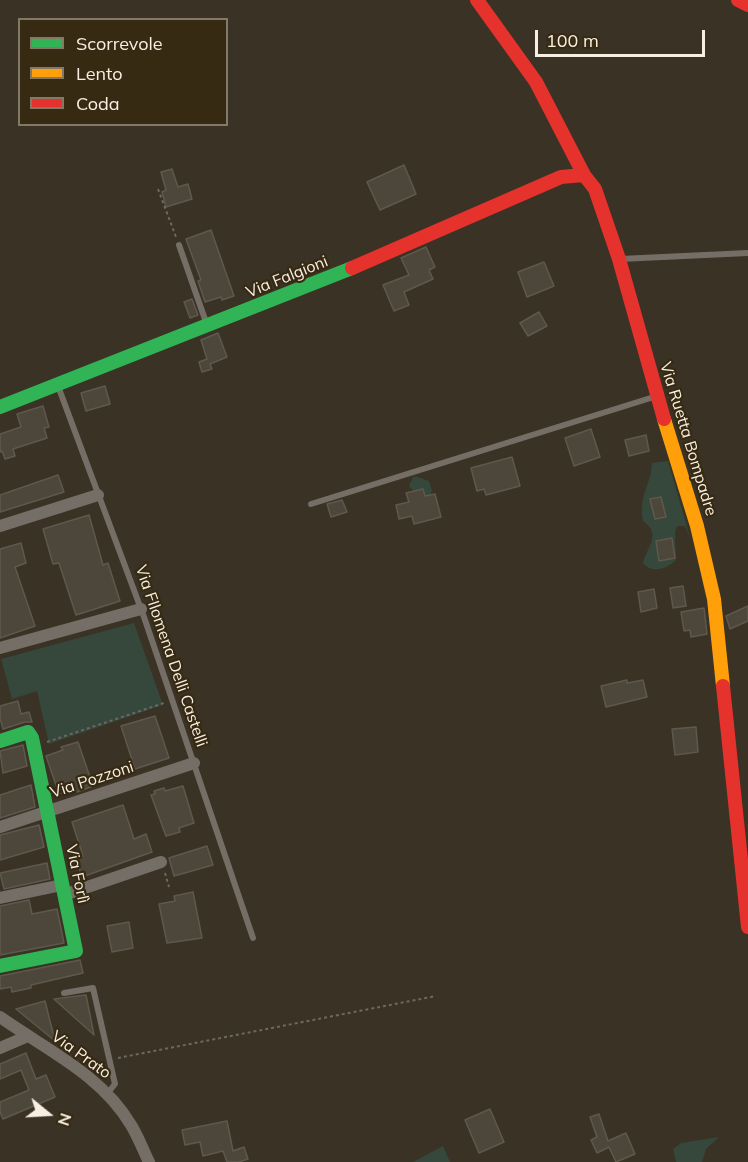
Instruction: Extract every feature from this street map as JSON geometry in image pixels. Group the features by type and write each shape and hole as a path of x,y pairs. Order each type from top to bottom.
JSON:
{"street":[{"name":"Via Ruetta Bompadre","path":"477,0 536,82 584,175 595,189 619,259 697,526 714,599 748,927"},
{"path":"738,0 748,5"},
{"name":"Via Falgioni","path":"0,407 315,284 561,177 584,175"},
{"path":"0,526 98,495"},
{"path":"0,648 141,609"},
{"name":"Via Forlì","path":"0,741 28,732 32,738 76,951 0,966"},
{"name":"Via Pozzoni","path":"0,827 195,763"},
{"path":"0,898 63,890 161,862"},
{"name":"Via Prato","path":"0,1017 89,1077 107,1094 130,1123 149,1162"},
{"path":"0,1048 28,1036"}],"lane":[{"path":"179,245 207,326"},
{"path":"619,259 748,253"},
{"name":"Via FIlomena Delli Castelli","path":"58,386 141,609 254,938"},
{"path":"311,504 657,395"},
{"path":"64,993 93,988 115,1084 107,1094"}],"path":[{"path":"158,189 179,245"},
{"path":"33,747 173,700"},
{"path":"161,862 169,886"},
{"path":"109,1059 436,996"}],"green space":[{"path":"668,461 690,537 685,526 677,526 675,532 676,560 664,568 655,569 643,563 652,541 652,531 643,521 642,504 652,463"},
{"path":"413,477 429,481 432,491 428,499 415,493 409,486"},
{"path":"134,623 163,705 49,744 37,691 12,699 1,659"},
{"path":"719,1137 706,1149 702,1162 676,1162 673,1149 681,1143"},
{"path":"443,1146 450,1162 413,1162"}],"building":[{"path":"404,165 416,194 380,210 367,182"},
{"path":"172,169 178,187 188,184 192,199 166,207 162,192 166,190 161,172"},
{"path":"211,230 234,296 205,302 198,281 201,280 186,239"},
{"path":"426,247 435,267 429,270 433,279 404,292 409,305 394,311 383,285 409,275 401,258"},
{"path":"544,262 554,286 527,297 518,272"},
{"path":"192,299 198,315 190,318 184,302"},
{"path":"539,312 547,326 528,336 520,323"},
{"path":"218,333 227,357 210,364 212,369 202,372 199,362 207,359 201,340"},
{"path":"105,386 110,404 86,411 81,393"},
{"path":"43,406 49,427 44,428 47,438 13,449 15,456 5,459 2,451 0,452 0,434 21,427 17,414"},
{"path":"591,429 600,457 574,466 565,438"},
{"path":"646,435 649,451 629,456 625,440"},
{"path":"512,457 520,486 486,495 484,489 477,491 471,468"},
{"path":"58,475 64,492 0,512 0,495"},
{"path":"423,489 425,496 435,494 441,517 414,524 412,516 399,519 396,505 409,502 406,493"},
{"path":"661,497 666,517 655,519 650,499"},
{"path":"342,500 347,512 331,517 327,504"},
{"path":"89,515 103,565 108,563 120,601 76,615 59,563 53,564 43,529"},
{"path":"672,538 675,558 659,561 656,541"},
{"path":"21,543 26,563 15,567 35,626 0,638 0,549"},
{"path":"683,586 686,606 673,608 670,588"},
{"path":"654,589 657,608 641,612 638,592"},
{"path":"748,606 748,621 730,629 726,616"},
{"path":"704,608 707,634 691,637 690,630 684,631 681,612"},
{"path":"627,680 627,683 643,680 647,697 606,707 601,686"},
{"path":"18,701 21,714 29,712 32,722 3,729 0,706"},
{"path":"155,716 169,758 135,769 121,726"},
{"path":"696,727 698,752 675,755 672,729"},
{"path":"78,742 93,786 77,792 76,789 59,794 46,756 63,750 61,747"},
{"path":"23,745 27,766 3,773 0,751"},
{"path":"31,785 35,807 0,818 0,795"},
{"path":"183,786 194,823 179,828 180,832 166,836 151,795 155,794 154,791 164,788 165,791"},
{"path":"123,805 134,839 146,834 152,852 82,877 76,858 83,856 72,822"},
{"path":"39,825 44,847 0,860 0,835"},
{"path":"207,846 213,865 174,876 169,858"},
{"path":"47,863 50,879 4,889 0,873"},
{"path":"193,892 202,938 167,943 159,904 175,901 174,896"},
{"path":"29,900 32,914 57,909 64,943 0,955 0,906"},
{"path":"129,922 133,948 112,952 107,926"},
{"path":"80,960 83,973 31,985 31,988 12,992 11,987 0,989 0,976"},
{"path":"86,995 94,1035 54,999"},
{"path":"45,1001 55,1041 16,1009"},
{"path":"26,1053 36,1079 46,1075 55,1097 3,1119 0,1102 29,1090 21,1070 0,1079 0,1064"},
{"path":"490,1109 504,1142 479,1153 465,1120"},
{"path":"599,1114 608,1141 626,1133 635,1154 616,1162 609,1147 597,1153 591,1140 597,1137 590,1117"},
{"path":"227,1121 233,1151 244,1147 248,1159 227,1162 223,1151 203,1156 200,1142 185,1145 182,1130"}],"traffic: fast":[{"path":"0,407 352,268"},
{"path":"0,741 28,732 32,738 76,951 0,966"}],"traffic: slow":[{"path":"664,419 697,526 714,599 723,686"}],"traffic: jam":[{"path":"477,0 536,82 584,175 595,189 619,259 664,419"},
{"path":"738,0 748,5"},
{"path":"352,268 561,177 584,175"},
{"path":"723,686 748,927"}]}
